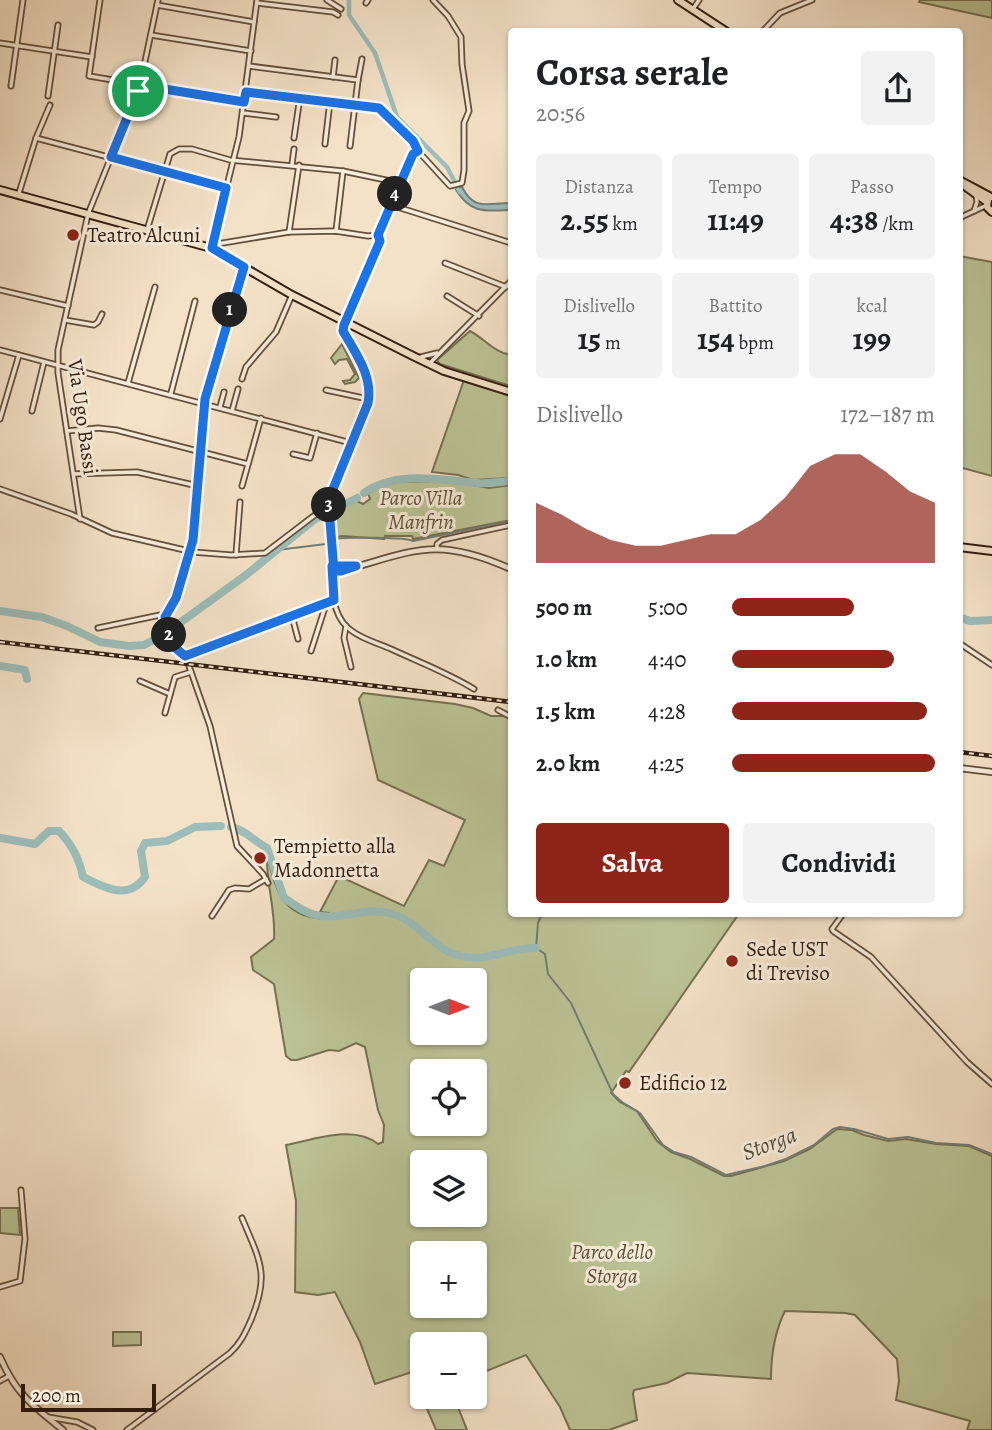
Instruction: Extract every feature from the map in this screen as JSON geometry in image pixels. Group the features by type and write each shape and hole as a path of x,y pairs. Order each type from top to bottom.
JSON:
{"main road":[{"path":"678,0 721,28"},
{"path":"963,184 990,204"},
{"path":"963,184 990,204"},
{"path":"0,190 212,248 292,295 429,364 508,391"},
{"path":"963,548 992,551"}],"street":[{"path":"11,86 23,0"},
{"path":"100,0 89,76 244,102"},
{"path":"327,0 341,9"},
{"path":"246,92 379,108 454,187 462,183 464,123 469,111 461,37 448,16 433,0"},
{"path":"692,9 699,0"},
{"path":"766,28 780,13 812,0"},
{"path":"212,248 243,113 257,2 333,12 338,15"},
{"path":"158,3 254,22"},
{"name":"Via Ugo Bassi","path":"80,519 57,365 88,214 140,85 158,3"},
{"path":"48,96 58,26"},
{"path":"151,35 251,51"},
{"path":"0,43 92,57"},
{"path":"350,146 362,59"},
{"path":"333,77 335,60"},
{"path":"249,66 358,80"},
{"path":"294,138 300,97"},
{"path":"325,144 330,101"},
{"path":"18,195 36,138 50,105"},
{"path":"243,113 276,117"},
{"path":"36,138 226,188"},
{"path":"147,230 170,154 182,148 233,161 299,165 400,183"},
{"path":"292,165 294,149"},
{"path":"418,151 413,154 378,235 380,241 343,331 368,380 368,399 333,486 329,508 334,600 339,616 346,626 474,689"},
{"path":"289,232 299,165"},
{"path":"335,232 343,171"},
{"path":"975,193 976,212"},
{"path":"963,217 990,204"},
{"path":"391,205 508,242"},
{"path":"212,248 217,244 289,232 378,235"},
{"path":"445,263 506,287"},
{"path":"98,628 165,614 176,598 190,551 204,403 244,267"},
{"path":"429,364 508,285"},
{"path":"128,383 155,287"},
{"path":"0,290 68,306"},
{"path":"242,379 246,367 276,332 292,295"},
{"path":"447,296 478,316"},
{"path":"171,394 195,301"},
{"path":"65,320 94,325 102,314"},
{"path":"348,339 349,332 355,327"},
{"path":"0,349 351,443"},
{"path":"413,356 426,357 442,351"},
{"path":"0,419 19,355"},
{"path":"32,411 44,361"},
{"path":"232,411 239,389"},
{"path":"326,390 368,399"},
{"path":"220,407 224,392"},
{"path":"242,486 261,418"},
{"path":"67,431 107,428 248,464"},
{"path":"293,454 310,458 317,433"},
{"path":"74,474 137,472 198,486"},
{"path":"0,489 80,519 104,531 190,551 236,555 265,552 324,508 329,508"},
{"path":"236,555 240,502"},
{"path":"437,546 448,538 508,526"},
{"path":"333,569 437,546 473,554 508,568"},
{"path":"165,614 174,648 186,658 334,600"},
{"path":"311,651 327,601"},
{"path":"292,616 298,639"},
{"path":"346,626 344,638 351,667"},
{"path":"963,646 992,664"},
{"path":"189,666 210,726 237,846 267,881 249,890 229,890 212,916"},
{"path":"165,713 175,677 191,672"},
{"path":"140,681 170,694"},
{"path":"498,710 508,715"},
{"path":"963,769 992,772"},
{"path":"841,917 832,929 881,967 967,1062 992,1084"},
{"path":"0,1287 20,1281 25,1239 21,1190"},
{"path":"127,1430 230,1353 242,1340 258,1303 263,1281 260,1261 242,1218"},
{"path":"0,1357 23,1397 63,1430"},
{"path":"0,1381 9,1376"},
{"path":"46,1417 77,1422 93,1430"}],"green space":[{"path":"992,0 992,18 919,2"},
{"path":"963,257 992,262 992,476 963,468"},
{"path":"470,331 495,349 508,354 508,385 440,364 437,360"},
{"path":"342,344 359,378 355,382 345,384 343,381 350,380 355,374 347,359 339,360 335,364 331,358"},
{"path":"464,380 508,393 508,478 473,480 432,472"},
{"name":"Parco Villa Manfrin","path":"450,481 489,488 508,485 508,521 413,539 412,536 385,536 384,539 342,536 333,538 334,511 357,501 363,504 370,499 368,493 389,482"},
{"name":"Parco dello Storga","path":"363,693 455,704 491,716 508,718 508,917 737,917 629,1072 626,1071 611,1093 620,1102 637,1111 657,1141 671,1152 724,1176 731,1176 784,1161 810,1149 837,1129 852,1130 888,1141 906,1139 969,1146 992,1156 992,1430 967,1430 970,1421 896,1400 899,1381 897,1359 855,1315 845,1313 785,1311 774,1344 771,1379 687,1373 667,1383 634,1390 637,1420 609,1430 570,1430 560,1407 526,1355 487,1371 487,1332 410,1332 410,1373 375,1384 360,1342 335,1292 318,1295 295,1292 296,1201 286,1145 345,1134 368,1138 378,1144 383,1142 384,1125 378,1110 365,1047 356,1043 339,1051 329,1050 297,1060 286,1056 274,984 253,970 251,957 274,939 267,856 279,892 292,909 302,914 330,919 329,913 320,912 339,876 404,906 429,860 444,866 465,820 378,780 359,699"},
{"path":"0,1208 18,1208 20,1235 0,1233"},
{"path":"113,1332 141,1332 141,1345 113,1346"},
{"path":"427,1409 459,1409 467,1430 436,1430"}],"water":[{"path":"462,187 476,203 508,203 508,210 473,207 456,190"}],"waterway":[{"path":"349,0 349,15 375,53 397,117 447,167 460,192"},
{"path":"364,493 390,481 405,479 482,483 508,481"},
{"path":"334,510 357,498"},
{"path":"0,611 42,617 100,642 144,645 163,635 246,575 315,519 327,513"},
{"path":"334,539 388,538 413,541 508,522"},
{"path":"277,550 326,544"},
{"path":"963,618 970,621 992,620"},
{"path":"0,666 25,670 27,679"},
{"path":"0,838 35,844 49,831 59,831 74,852 83,877 108,888 124,890 131,889 145,877 141,851 145,843 167,841 195,827 221,826"},
{"path":"231,827 267,848 284,898 308,913 332,917 373,911 393,914 412,924 445,950 466,957 483,957 536,948"},
{"name":"Storga","path":"541,917 536,948 545,954 548,974 571,1003 613,1094 640,1113 663,1145 674,1152 691,1157 726,1175 786,1159 814,1145 833,1129 840,1127 888,1139 908,1137 936,1143 969,1145 992,1154"}],"railway":[{"path":"0,642 508,702"},
{"path":"963,752 992,756"}],"place":[{"name":"Teatro Alcuni","path":"73,235"},
{"name":"Tempietto alla Madonnetta","path":"260,858"},
{"name":"Sede UST di Treviso","path":"732,961"},
{"name":"Edificio 12","path":"625,1083"}],"route":[{"path":"138,91 111,157 226,188 212,248 244,267 205,399 193,540 176,598 165,617 173,646 185,656 334,600 332,566 356,566 336,572 332,566 329,509 331,494 368,403 369,393 365,371 343,331 380,241 378,235 413,154 418,151 413,141 379,108 246,92 244,102 140,85 138,91"}]}
